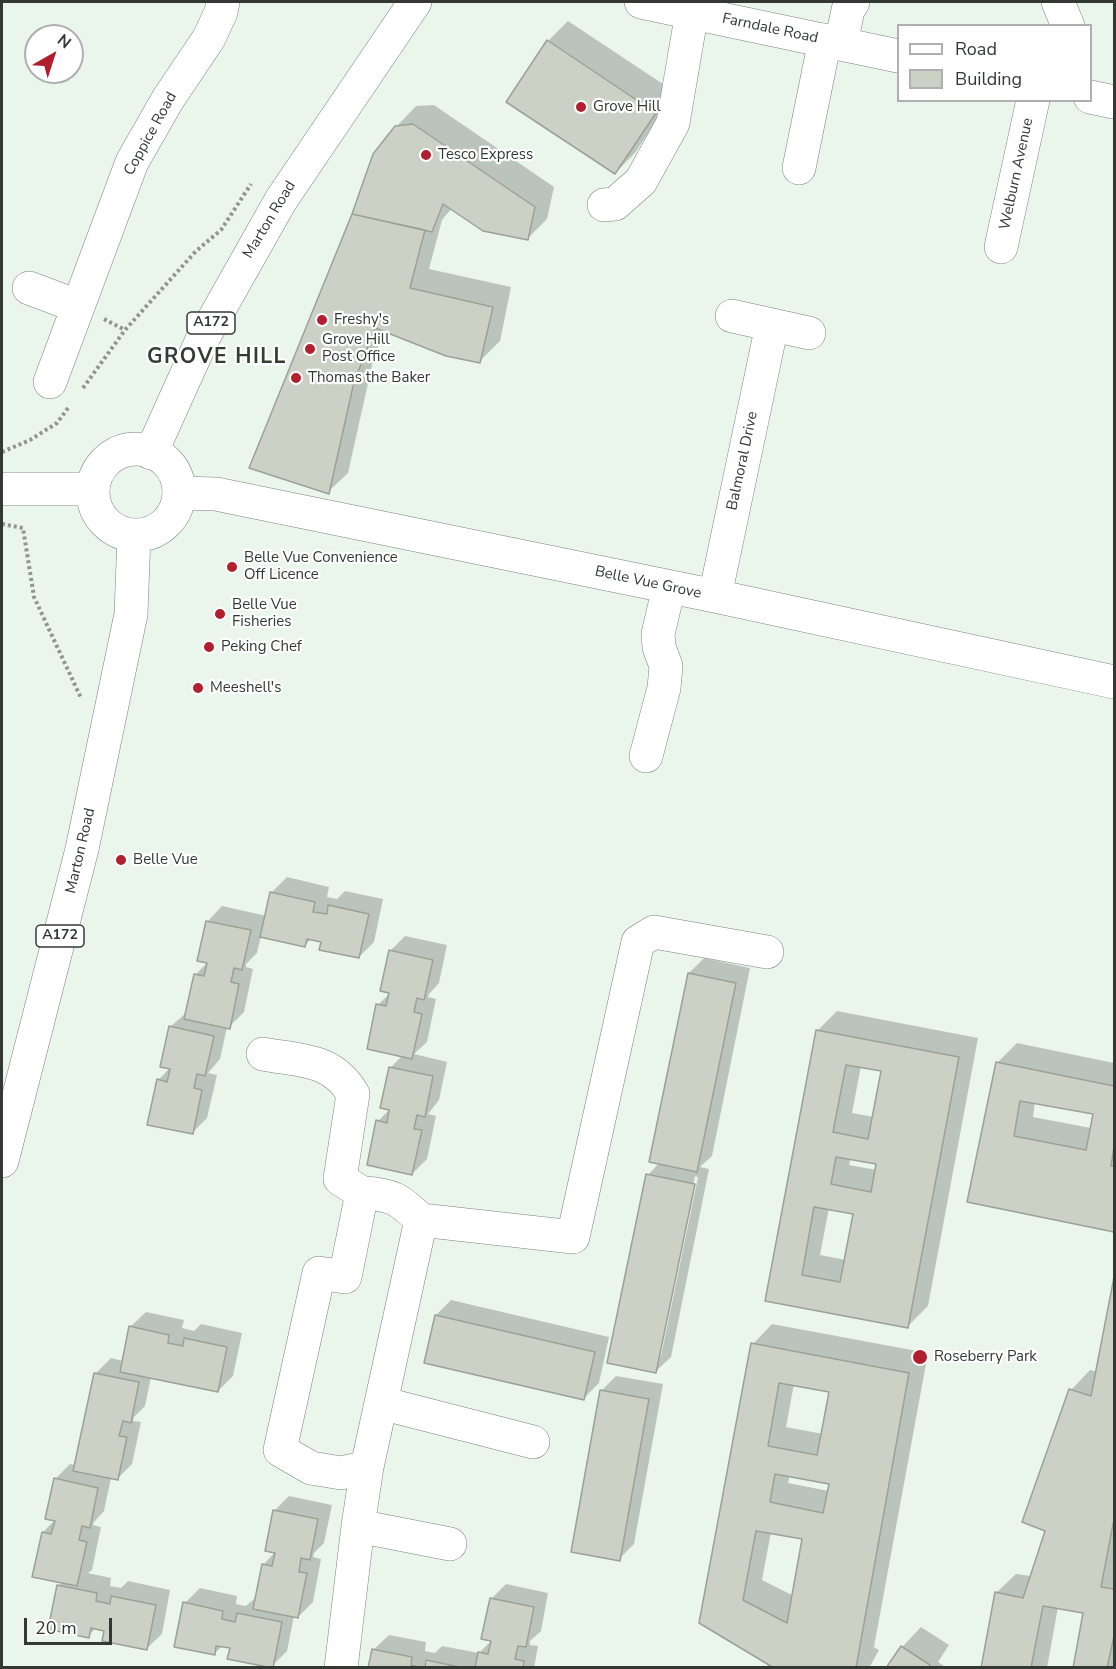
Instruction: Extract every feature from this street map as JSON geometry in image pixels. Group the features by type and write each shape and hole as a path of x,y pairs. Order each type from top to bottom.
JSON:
{"street":[{"name":"Coppice Road","path":"66,394 77,306 132,162 168,99 209,38 221,12 222,2"},
{"name":"Marton Road","path":"151,453 201,340 281,200 415,2"},
{"name":"Farndale Road","path":"641,2 694,7 897,56"},
{"path":"798,168 833,42 853,2"},
{"path":"1058,2 1067,24"},
{"path":"604,205 615,204 641,181 673,123 694,7"},
{"path":"1092,97 1114,102"},
{"name":"Welburn Avenue","path":"1001,247 1033,102"},
{"path":"29,288 77,306"},
{"path":"732,316 809,333"},
{"name":"Balmoral Drive","path":"714,596 772,325"},
{"path":"132,450 151,453 163,459 172,468 179,493 177,507 165,523 148,534 134,535 121,532 109,525 100,515 94,502 93,489 100,470 114,456 132,450"},
{"path":"2,489 93,489"},
{"name":"Belle Vue Grove","path":"179,493 216,494 714,596 1114,682"},
{"name":"Marton Road","path":"3,1152 82,849 112,710 131,614 134,535"},
{"path":"646,756 664,688 666,666 659,647 658,634 669,587"},
{"path":"263,1054 326,1066 346,1082 353,1094 340,1179 362,1193 376,1193 402,1201 421,1221 573,1237 638,942 654,932 767,952"},
{"path":"362,1193 345,1277 318,1273 280,1450 311,1468 341,1473 367,1467"},
{"path":"341,1668 367,1467 421,1221"},
{"path":"381,1403 533,1442"},
{"path":"358,1526 450,1544"}],"path":[{"path":"2,452 30,440 57,423 66,394 196,251 221,230 253,181 281,200"},
{"path":"2,524 23,528 34,597 82,701 112,710"}],"building":[{"name":"Grove Hill","path":"547,40 656,113 615,174 506,102"},
{"path":"413,124 535,207 528,240 483,231 443,204 432,232 352,214 373,154 395,126"},
{"path":"352,214 425,230 410,288 493,307 480,363 446,356 375,328 354,382 329,494 249,468"},
{"path":"270,892 315,902 313,912 327,914 328,905 369,914 359,958 319,950 321,942 307,939 305,947 260,937"},
{"path":"206,921 251,930 242,970 234,968 231,982 239,984 230,1029 184,1019 194,974 204,976 207,963 197,961"},
{"path":"389,950 433,960 424,1000 417,998 414,1012 422,1014 412,1059 367,1049 376,1004 386,1006 389,993 380,991"},
{"path":"688,973 736,983 697,1172 649,1162"},
{"path":"169,1026 214,1036 205,1076 197,1074 194,1088 202,1090 193,1134 147,1125 157,1079 167,1082 170,1069 160,1067"},
{"path":"816,1030 959,1057 908,1328 765,1301","holes":["846,1065 881,1071 868,1139 833,1132","836,1157 876,1164 871,1192 831,1184","814,1207 853,1214 840,1282 802,1275"]},
{"path":"996,1062 1114,1086 1114,1147 1111,1166 1114,1166 1114,1232 967,1202","holes":["1020,1101 1093,1114 1086,1150 1014,1136"]},
{"path":"389,1067 433,1076 425,1117 417,1115 414,1129 422,1130 412,1175 367,1165 376,1120 387,1123 389,1110 380,1108"},
{"path":"646,1174 695,1184 656,1373 607,1363"},
{"path":"1114,1277 1114,1519 1101,1587 1114,1589 1114,1636 1107,1668 1073,1668 1083,1613 1043,1606 1031,1668 981,1668 995,1592 1023,1598 1045,1531 1022,1522 1069,1389 1091,1396"},
{"path":"435,1315 595,1352 584,1400 424,1363"},
{"path":"129,1326 169,1335 168,1343 183,1346 184,1338 227,1347 218,1392 120,1372"},
{"path":"751,1343 909,1373 856,1668 774,1668 699,1623","holes":["779,1383 829,1392 817,1455 768,1446","775,1474 829,1484 823,1513 770,1502","756,1531 802,1539 787,1623 743,1600"]},
{"path":"94,1373 139,1382 131,1423 123,1421 119,1436 127,1437 118,1480 73,1471"},
{"path":"600,1390 649,1399 620,1561 571,1552"},
{"path":"54,1478 98,1488 90,1528 82,1526 79,1540 87,1542 77,1586 32,1577 42,1532 51,1534 55,1521 45,1519"},
{"path":"273,1510 318,1519 310,1560 301,1558 299,1572 307,1573 298,1618 253,1609 262,1564 272,1566 275,1553 265,1551"},
{"path":"57,1585 97,1593 96,1601 110,1604 111,1596 156,1605 147,1650 102,1641 104,1631 91,1628 89,1638 48,1629"},
{"path":"490,1598 534,1607 526,1647 518,1646 515,1659 524,1661 523,1668 475,1668 478,1652 488,1654 491,1641 481,1639"},
{"path":"183,1602 223,1611 222,1619 235,1622 237,1613 282,1622 273,1668 227,1659 230,1648 216,1646 215,1655 174,1647"},
{"path":"901,1646 930,1665 929,1668 886,1668"},
{"path":"372,1649 412,1657 411,1665 421,1668 368,1668"},
{"path":"426,1660 464,1668 425,1668"}],"place":[{"name":"Grove Hill","path":"581,107"},
{"name":"Tesco Express","path":"426,155"},
{"name":"Freshy's","path":"322,320"},
{"name":"Grove Hill Post Office","path":"310,349"},
{"name":"Thomas the Baker","path":"296,378"},
{"name":"Belle Vue Convenience Off Licence","path":"232,567"},
{"name":"Belle Vue Fisheries","path":"220,614"},
{"name":"Peking Chef","path":"209,647"},
{"name":"Meeshell's","path":"198,688"},
{"name":"Belle Vue","path":"121,860"},
{"name":"Roseberry Park","path":"920,1357"}],"district":[{"name":"GROVE HILL","path":"217,358"}]}
